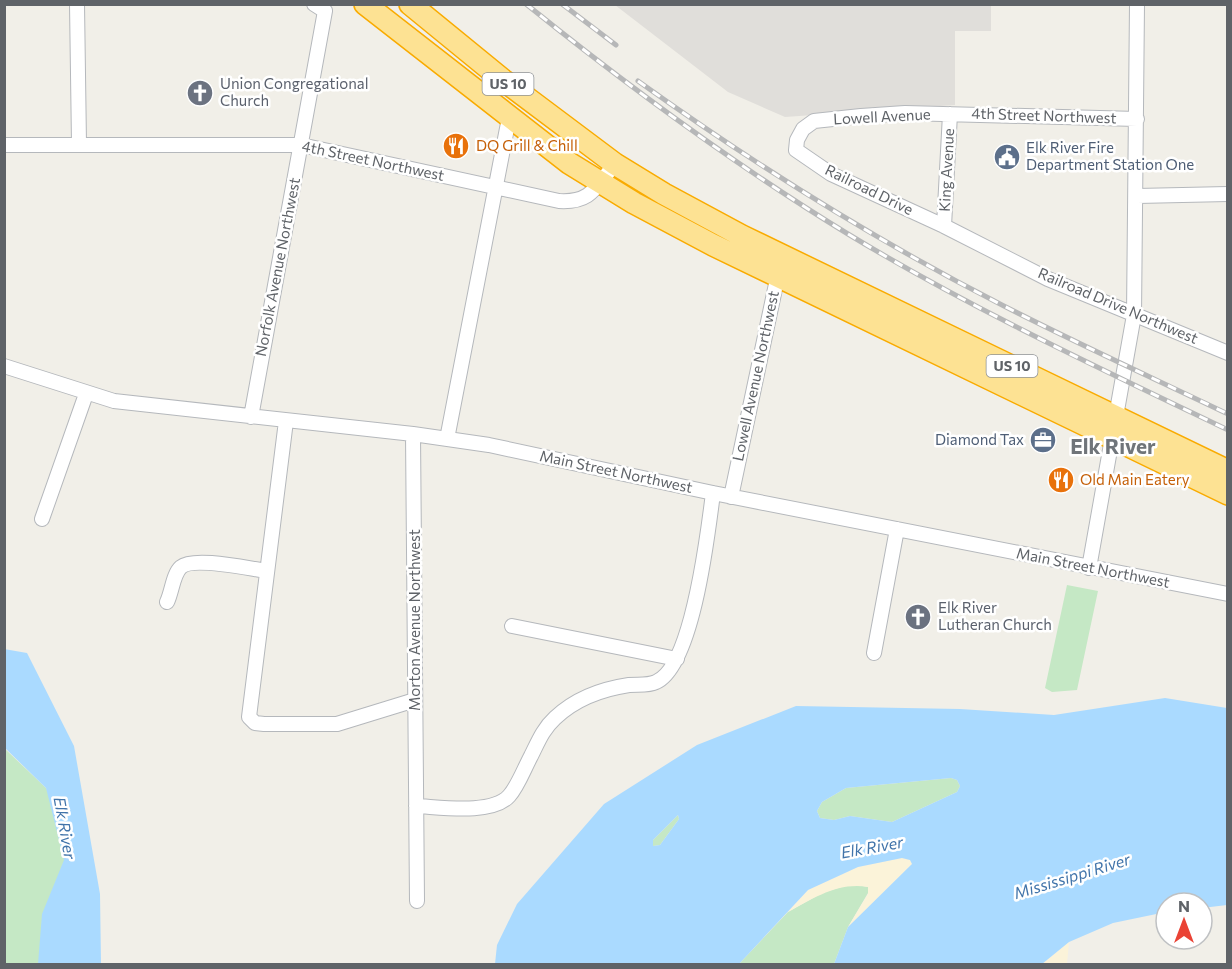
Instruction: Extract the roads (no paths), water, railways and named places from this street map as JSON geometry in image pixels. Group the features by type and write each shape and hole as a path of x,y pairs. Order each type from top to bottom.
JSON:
{"highway":[{"name":"US 10","path":"365,4 509,118 599,183 669,223 780,265 1115,416 1227,471"},
{"name":"US 10","path":"410,4 502,80 615,164 780,265 1111,437 1227,494"}],"street":[{"path":"77,4 79,144"},
{"path":"1089,568 1134,315 1137,196 1137,4"},
{"name":"Norfolk Avenue Northwest","path":"250,417 301,145 319,8"},
{"name":"Lowell Avenue","path":"796,150 797,140 803,129 814,121 905,113 950,114"},
{"name":"4th Street Northwest","path":"950,114 1137,119"},
{"name":"King Avenue","path":"944,226 950,114"},
{"path":"447,439 509,118"},
{"name":"4th Street Northwest","path":"4,145 301,145 574,202 588,196 615,164"},
{"name":"Railroad Drive","path":"796,150 831,174 944,226"},
{"path":"1137,196 1227,194"},
{"name":"Railroad Drive Northwest","path":"944,226 1048,279 1227,353"},
{"name":"Lowell Avenue Northwest","path":"731,497 780,265"},
{"name":"Main Street Northwest","path":"4,366 86,394 114,401 447,439 567,461 713,494 1227,594"},
{"path":"42,519 86,394"},
{"path":"286,421 249,711 251,720 264,724 337,724 415,700"},
{"name":"Morton Avenue Northwest","path":"413,434 417,901"},
{"path":"416,806 483,807 501,803 512,793 541,734 555,717 585,697 621,687 658,682 677,659 693,608 713,494"},
{"path":"874,653 897,529"},
{"path":"166,602 177,573 185,565 204,563 267,571"},
{"path":"512,626 677,659"}],"water":[{"path":"4,649 27,653 74,746 100,894 101,964 38,964 42,914 64,860 46,788 5,748"},
{"name":"Mississippi River","path":"1165,698 1227,708 1227,905 1214,907 1214,891 1154,891 1154,914 1113,923 1069,942 1042,964 834,964 848,927 912,864 910,860 902,858 858,867 808,890 739,964 495,964 497,945 517,904 604,804 697,745 796,706 960,709 1054,715","holes":["951,778 957,780 960,786 957,792 892,822 850,816 834,820 820,818 817,811 822,802 846,788","678,815 679,819 660,845 653,846 653,840"]}],"railway":[{"path":"526,4 683,124 765,181 848,234 988,312 1228,430"},
{"path":"562,4 616,45"},
{"path":"638,81 726,142 816,200 908,254 1030,319 1228,414"}],"place":[{"name":"Union Congregational Church","path":"200,93"},
{"name":"DQ Grill & Chill","path":"456,146"},
{"name":"Elk River Fire Department Station One","path":"1007,157"},
{"name":"Diamond Tax","path":"1043,440"},
{"name":"Old Main Eatery","path":"1061,480"},
{"name":"Elk River Lutheran Church","path":"918,617"}],"district":[{"name":"Elk River","path":"1113,447"}]}
